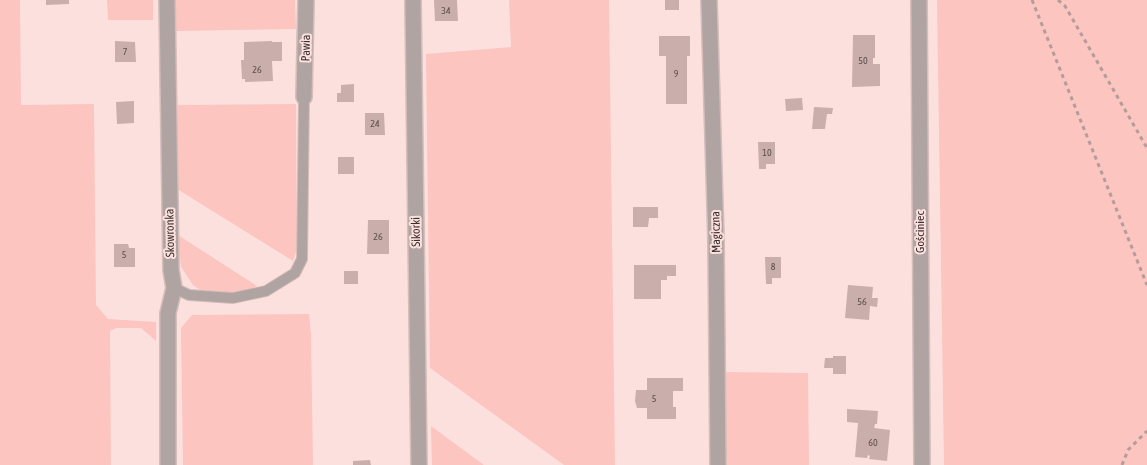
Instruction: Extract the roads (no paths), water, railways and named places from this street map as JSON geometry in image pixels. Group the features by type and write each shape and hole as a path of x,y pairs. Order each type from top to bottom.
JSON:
{"street":[{"name":"Skowronka","path":"167,0 171,270 174,288 168,313 168,465"},
{"name":"Pawia","path":"304,97 306,0"},
{"name":"Sikorki","path":"413,0 419,465"},
{"name":"Magiczna","path":"709,0 716,241 718,465"},
{"name":"Gościniec","path":"918,0 922,465"}],"lane":[{"path":"174,288 189,295 233,298 266,291 295,273 302,259 304,97"}]}
